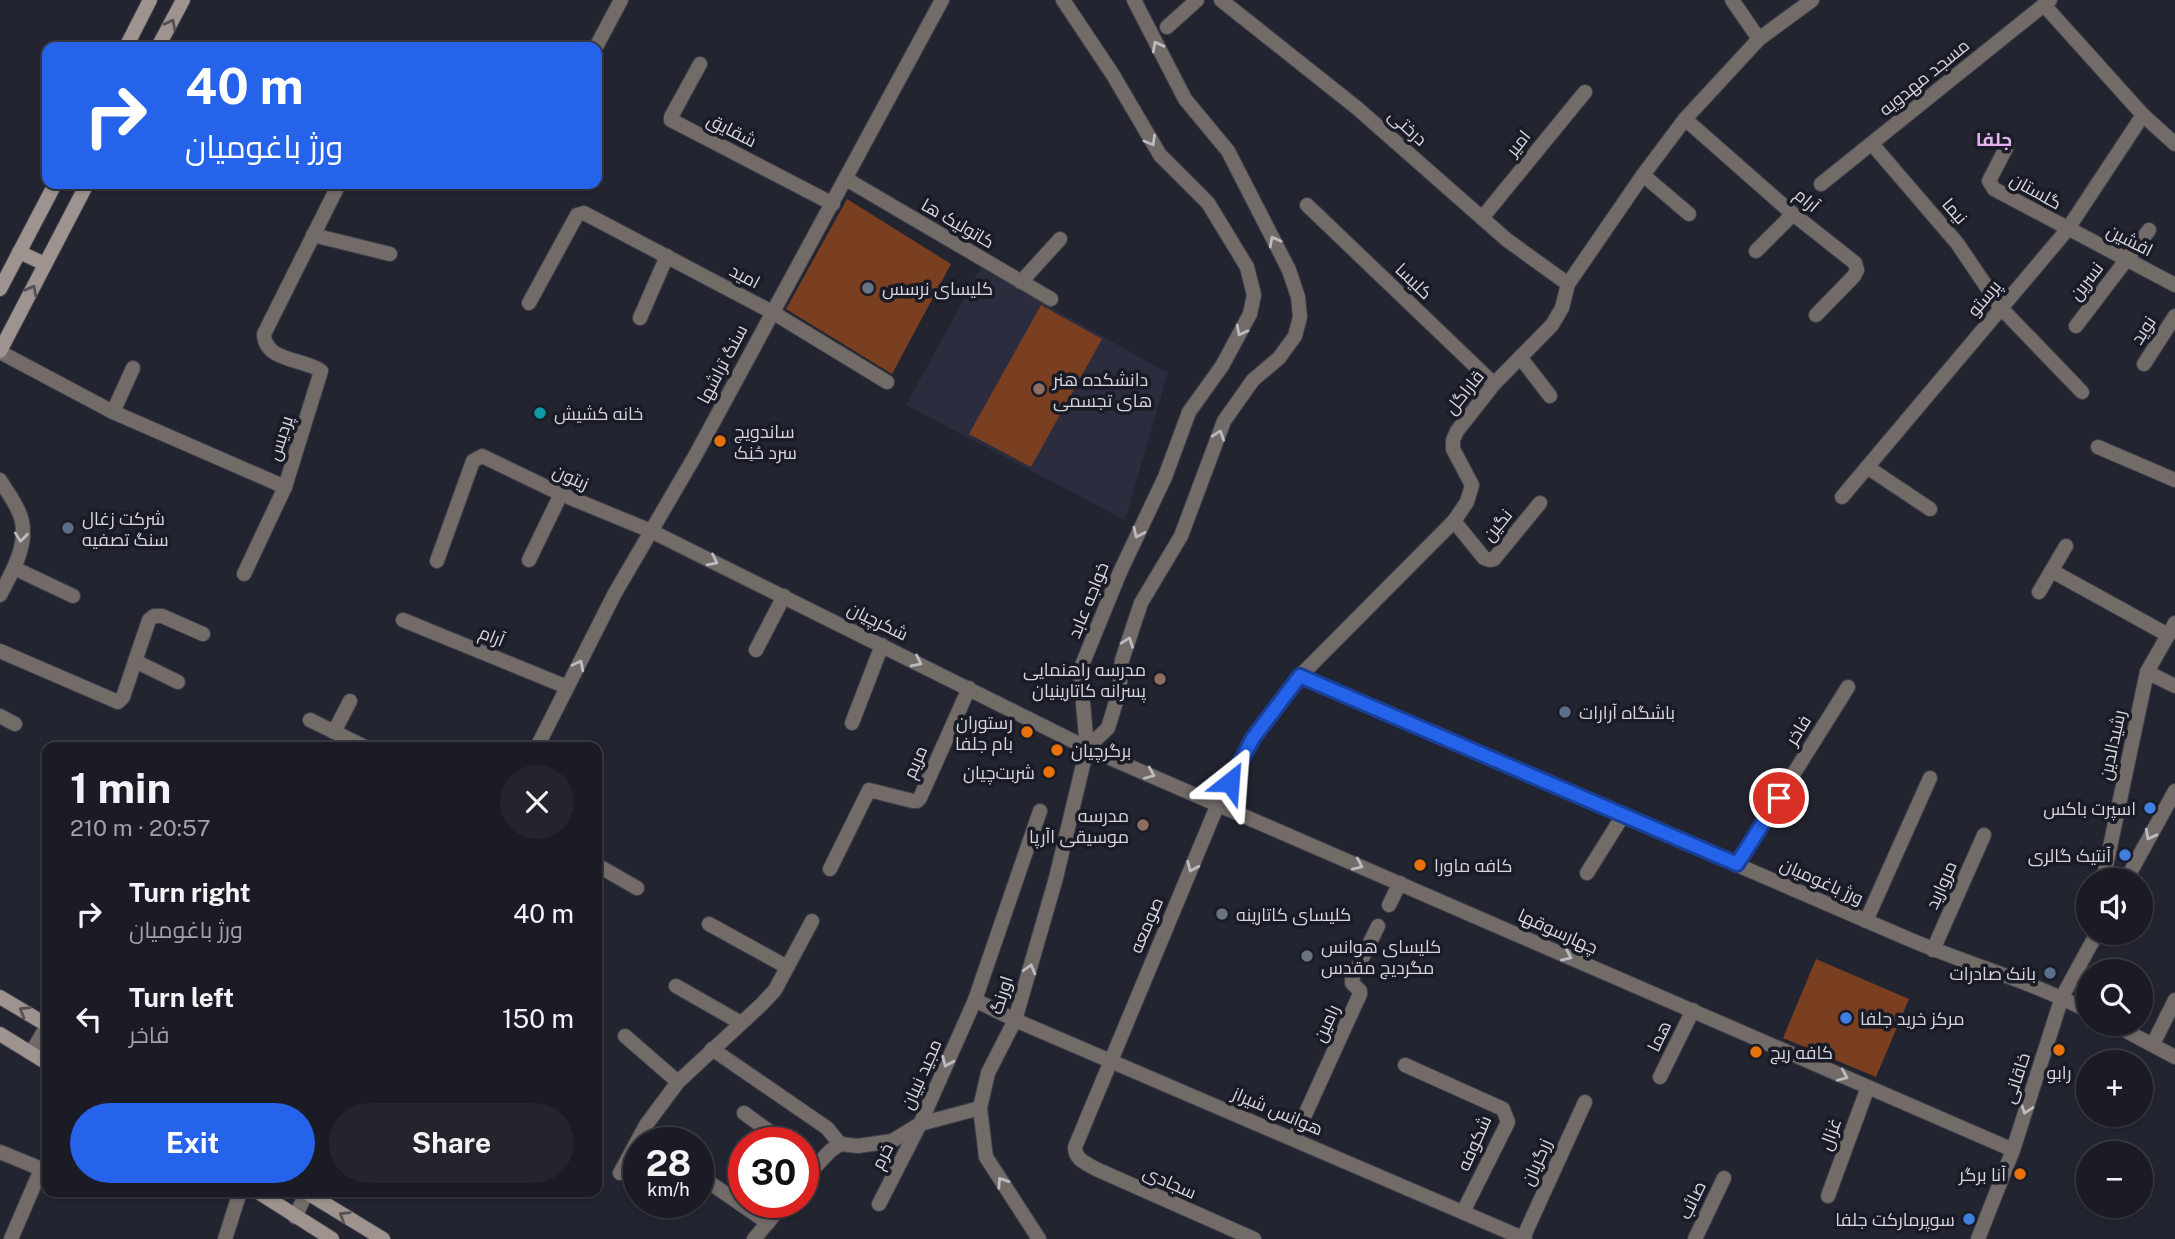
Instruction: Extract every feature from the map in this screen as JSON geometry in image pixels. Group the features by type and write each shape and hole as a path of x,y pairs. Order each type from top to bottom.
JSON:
{"main road":[{"path":"129,42 150,0"},
{"path":"161,42 183,0"},
{"path":"0,289 52,189"},
{"path":"0,351 84,189"},
{"path":"19,252 45,264"},
{"path":"0,997 42,1023"},
{"path":"0,1034 42,1060"},
{"path":"265,1197 332,1239"},
{"path":"314,1197 383,1239"}],"street":[{"path":"599,42 621,0"},
{"name":"سنگ تراشها","path":"540,742 615,593 833,204 942,0"},
{"name":"خواجه عابد","path":"1063,0 1113,75 1160,155 1208,203 1247,267 1254,295 1250,314 1222,366 1189,412 1165,477 1120,572 1080,670 1087,748"},
{"path":"1087,748 1108,728 1119,692 1122,660 1141,603 1181,536 1224,421 1253,380 1279,358 1295,336 1300,317 1298,297 1289,270 1228,151 1185,99 1134,0"},
{"path":"1167,27 1197,0"},
{"name":"درختی","path":"1221,0 1357,108 1507,240 1568,284"},
{"path":"1732,0 1759,39"},
{"name":"قاراگل","path":"1218,804 1253,738 1300,676 1454,521 1466,502 1472,485 1453,449 1457,431 1494,384 1558,317 1568,284 1643,175 1685,119 1759,39 1812,0"},
{"path":"2047,2 2143,115 2175,144"},
{"name":"مسجد مهدویه","path":"1821,184 2047,2"},
{"name":"شقایق","path":"700,64 671,120 833,204"},
{"name":"امیر","path":"1482,218 1585,92"},
{"name":"پرستو","path":"1842,497 2067,230 2143,115"},
{"name":"آرام","path":"1685,119 1793,214 1854,263 1857,270 1854,276 1816,315"},
{"name":"نیما","path":"1872,144 1957,243 2001,308 2082,392"},
{"name":"گلستان","path":"2007,146 1989,181 1990,186 2067,230"},
{"path":"1643,175 1689,214"},
{"name":"کاتولیک ها","path":"846,179 1051,299"},
{"name":"پردیس","path":"0,351 113,412 285,487 321,371 269,351 264,343 264,334 336,189"},
{"name":"کلیسا","path":"1307,205 1494,384"},
{"name":"امید","path":"529,303 580,213 772,312 887,382"},
{"path":"1756,251 1793,214"},
{"name":"افشین","path":"2067,230 2175,285"},
{"name":"نسرین","path":"2076,326 2149,230"},
{"path":"313,235 390,254"},
{"path":"1021,282 1060,239"},
{"path":"640,318 667,257"},
{"name":"نوید","path":"2144,365 2175,316"},
{"path":"1520,357 1550,396"},
{"path":"113,412 132,368"},
{"path":"2098,447 2175,480"},
{"name":"زیتون","path":"437,561 473,461 482,456 561,494 651,531"},
{"path":"1867,467 1930,509"},
{"path":"0,480 19,511 25,533 14,568 0,595"},
{"path":"244,574 285,487"},
{"path":"529,560 561,494"},
{"name":"نگین","path":"1454,521 1484,558 1490,560 1494,559 1540,503"},
{"name":"شکرچیان","path":"651,531 1087,748"},
{"path":"2039,592 2066,546"},
{"path":"14,568 73,596"},
{"path":"2052,571 2172,629"},
{"path":"756,650 784,596"},
{"path":"0,651 118,702 123,698 149,620 153,616 162,616 203,634"},
{"name":"آرام","path":"403,620 567,687"},
{"name":"رشیدالدین","path":"2106,868 2147,672 2172,629"},
{"path":"852,723 882,645"},
{"path":"135,661 178,682"},
{"path":"2147,672 2175,686"},
{"name":"ورژ باغومیان","path":"1300,676 1933,950 2076,1005"},
{"name":"فاخر","path":"1737,864 1848,687"},
{"name":"مریم","path":"830,869 869,790 913,801 920,798 969,688"},
{"path":"334,732 350,701"},
{"path":"0,716 15,724"},
{"path":"310,720 350,742"},
{"name":"چهارسوقها","path":"1087,748 2013,1150"},
{"name":"اورنگ","path":"1039,1239 986,1157 980,1108 988,1073 1015,1020 1056,878 1087,748"},
{"path":"1866,921 1930,778"},
{"path":"2133,868 2173,798"},
{"name":"صومعه","path":"1075,1153 1075,1147 1110,1060 1218,804"},
{"name":"مجید نبیان","path":"840,1144 858,1146 892,1141 920,1124 975,1000 1040,811"},
{"path":"1587,873 1624,814"},
{"name":"مروارید","path":"1933,950 1984,835"},
{"path":"602,869 637,888"},
{"path":"1389,905 1400,883"},
{"path":"620,1173 646,1125 678,1082 775,990 812,921"},
{"path":"709,923 787,967"},
{"name":"رامین","path":"1294,1139 1360,994 1352,979 1378,926"},
{"name":"خاقانی","path":"1978,1239 2013,1150 2062,997 2091,945"},
{"path":"676,986 741,1023"},
{"name":"هوانس شیراز","path":"975,1000 1015,1020 1524,1239"},
{"path":"2152,1044 2175,1000"},
{"name":"هما","path":"1660,1077 1693,1010"},
{"path":"31,1053 42,1034"},
{"path":"625,1036 678,1082"},
{"path":"2136,1036 2175,1057"},
{"path":"712,1049 827,1128 840,1144 819,1162"},
{"name":"شکوفه","path":"1405,1065 1503,1109 1507,1114 1508,1122 1463,1212"},
{"name":"غزال","path":"1828,1196 1868,1087"},
{"name":"زرگریان","path":"1524,1239 1585,1102"},
{"path":"920,1124 980,1108"},
{"path":"744,1113 763,1127"},
{"name":"خرم","path":"879,1205 920,1124"},
{"path":"0,1152 38,1168 39,1174 11,1239"},
{"name":"سجادی","path":"1075,1153 1078,1158 1096,1169 1254,1239"},
{"name":"صائب","path":"1695,1239 1724,1178"},
{"path":"714,1186 768,1223"},
{"path":"225,1239 238,1197"},
{"path":"295,1217 304,1197"},
{"path":"754,1239 772,1218"}],"shaded area":[{"name":"دانشکده هنر های تجسمی","path":"981,268 1168,373 1125,520 906,405"}],"building":[{"name":"کلیسای نرسس","path":"847,199 951,264 892,374 786,309"},
{"path":"1041,305 1102,339 1031,467 969,434"},
{"name":"مرکز خرید جلفا","path":"1816,959 1909,999 1876,1077 1783,1038"}],"place":[{"name":"کلیسای نرسس","path":"868,288"},
{"name":"دانشکده هنر های تجسمی","path":"1039,389"},
{"name":"خانه کشیش","path":"540,413"},
{"name":"ساندویچ سرد حُنِک","path":"720,441"},
{"name":"شرکت زغال سنگ تصفیه","path":"68,528"},
{"name":"مدرسه راهنمایی پسرانه کاتارینیان","path":"1160,679"},
{"name":"باشگاه آرارات","path":"1565,712"},
{"name":"رستوران بام جلفا","path":"1027,732"},
{"name":"برگرچیان","path":"1057,750"},
{"name":"شربت‌چیان","path":"1049,772"},
{"name":"اسپرت باکس","path":"2150,808"},
{"name":"مدرسه موسیقی اآرپا","path":"1143,825"},
{"name":"آنتیک گالری","path":"2125,855"},
{"name":"کافه ماورا","path":"1420,865"},
{"name":"کلیسای کاتارینه","path":"1222,914"},
{"name":"کلیسای هوانس مگردیچ مقدس","path":"1307,956"},
{"name":"بانک صادرات","path":"2050,973"},
{"name":"مرکز خرید جلفا","path":"1846,1018"},
{"name":"رابو","path":"2059,1050"},
{"name":"کافه ریچ","path":"1756,1052"},
{"name":"آنا برگر","path":"2020,1174"},
{"name":"سوپرمارکت جلفا","path":"1969,1219"}],"district":[{"name":"جلفا","path":"1994,139"}],"route":[{"path":"1230,782 1253,738 1300,676 1737,864 1779,798"}]}
